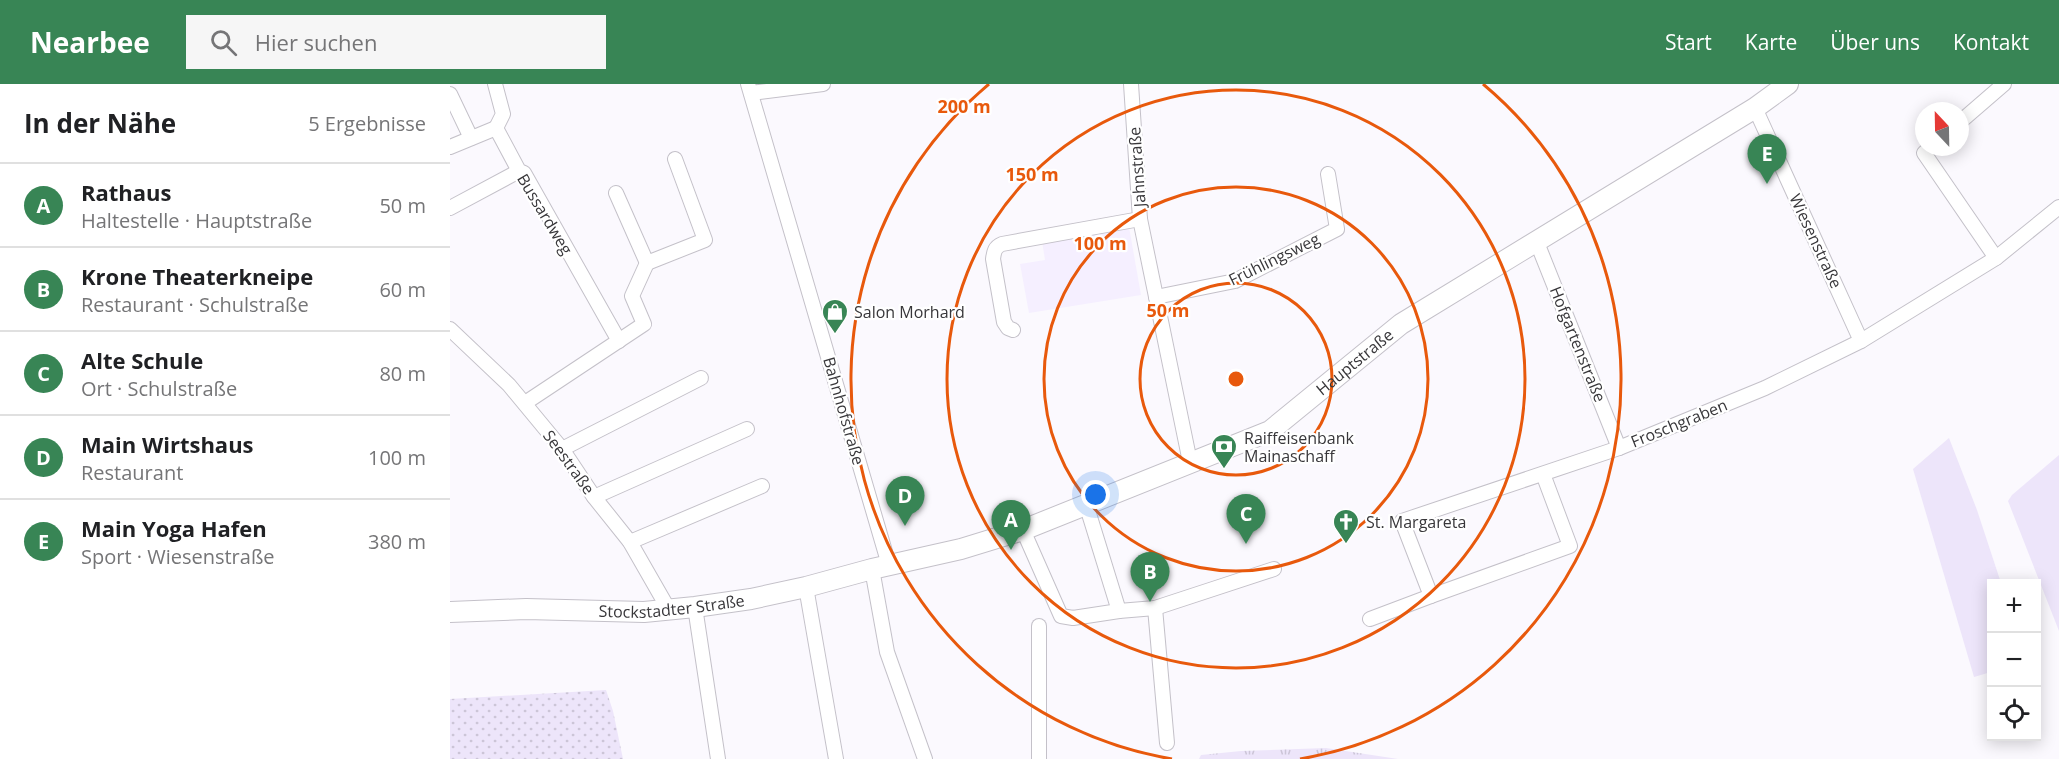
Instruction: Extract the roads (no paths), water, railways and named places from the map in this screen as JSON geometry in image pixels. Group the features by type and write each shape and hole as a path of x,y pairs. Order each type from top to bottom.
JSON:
{"street":[{"path":"450,147 496,128 503,114 495,84"},
{"path":"750,88 822,84"},
{"name":"Jahnstraße","path":"1131,84 1140,219 1190,462"},
{"name":"Hauptstraße","path":"880,567 961,549 1023,530 1270,431 1401,324 1755,108 1788,84"},
{"path":"1969,114 2004,84"},
{"name":"Bahnhofstraße","path":"750,88 880,567 887,652 925,759"},
{"path":"450,94 471,138"},
{"name":"Wiesenstraße","path":"1755,108 1862,341"},
{"name":"Bussardweg","path":"496,128 619,341"},
{"path":"1926,156 1996,258"},
{"path":"525,403 644,324 632,296 647,264 705,240 675,159"},
{"path":"450,208 519,171"},
{"name":"Frühlingsweg","path":"1156,297 1235,281 1337,228 1328,174"},
{"path":"615,192 647,264"},
{"name":"Froschgraben","path":"1431,596 1402,521 1619,448 1765,388 1862,341 1996,258 2059,207"},
{"path":"1013,330 1008,328 1004,322 993,259 997,246 1140,219"},
{"name":"Hofgartenstraße","path":"1536,240 1619,448"},
{"name":"Seestraße","path":"450,329 525,403 562,449 594,497 630,542 669,610"},
{"path":"562,449 701,378"},
{"path":"594,497 747,429"},
{"path":"1370,619 1570,546 1543,474"},
{"path":"630,542 762,486"},
{"path":"1086,504 1119,611"},
{"path":"1023,530 1060,616 1073,618 1155,608 1274,569"},
{"name":"Stockstadter Straße","path":"450,612 526,609 644,612 669,610 806,587 880,567"},
{"path":"806,587 836,759"},
{"path":"695,607 718,759"},
{"path":"1155,608 1167,743"},
{"path":"1039,626 1039,759"}],"place":[{"name":"Main Yoga Hafen","path":"1767,184"},
{"name":"Salon Morhard","path":"835,335"},
{"name":"Raiffeisenbank Mainaschaff","path":"1224,470"},
{"name":"Main Wirtshaus","path":"905,526"},
{"name":"Alte Schule","path":"1246,544"},
{"name":"St. Margareta","path":"1346,545"},
{"name":"Rathaus","path":"1011,550"},
{"name":"Krone Theaterkneipe","path":"1150,602"}]}
